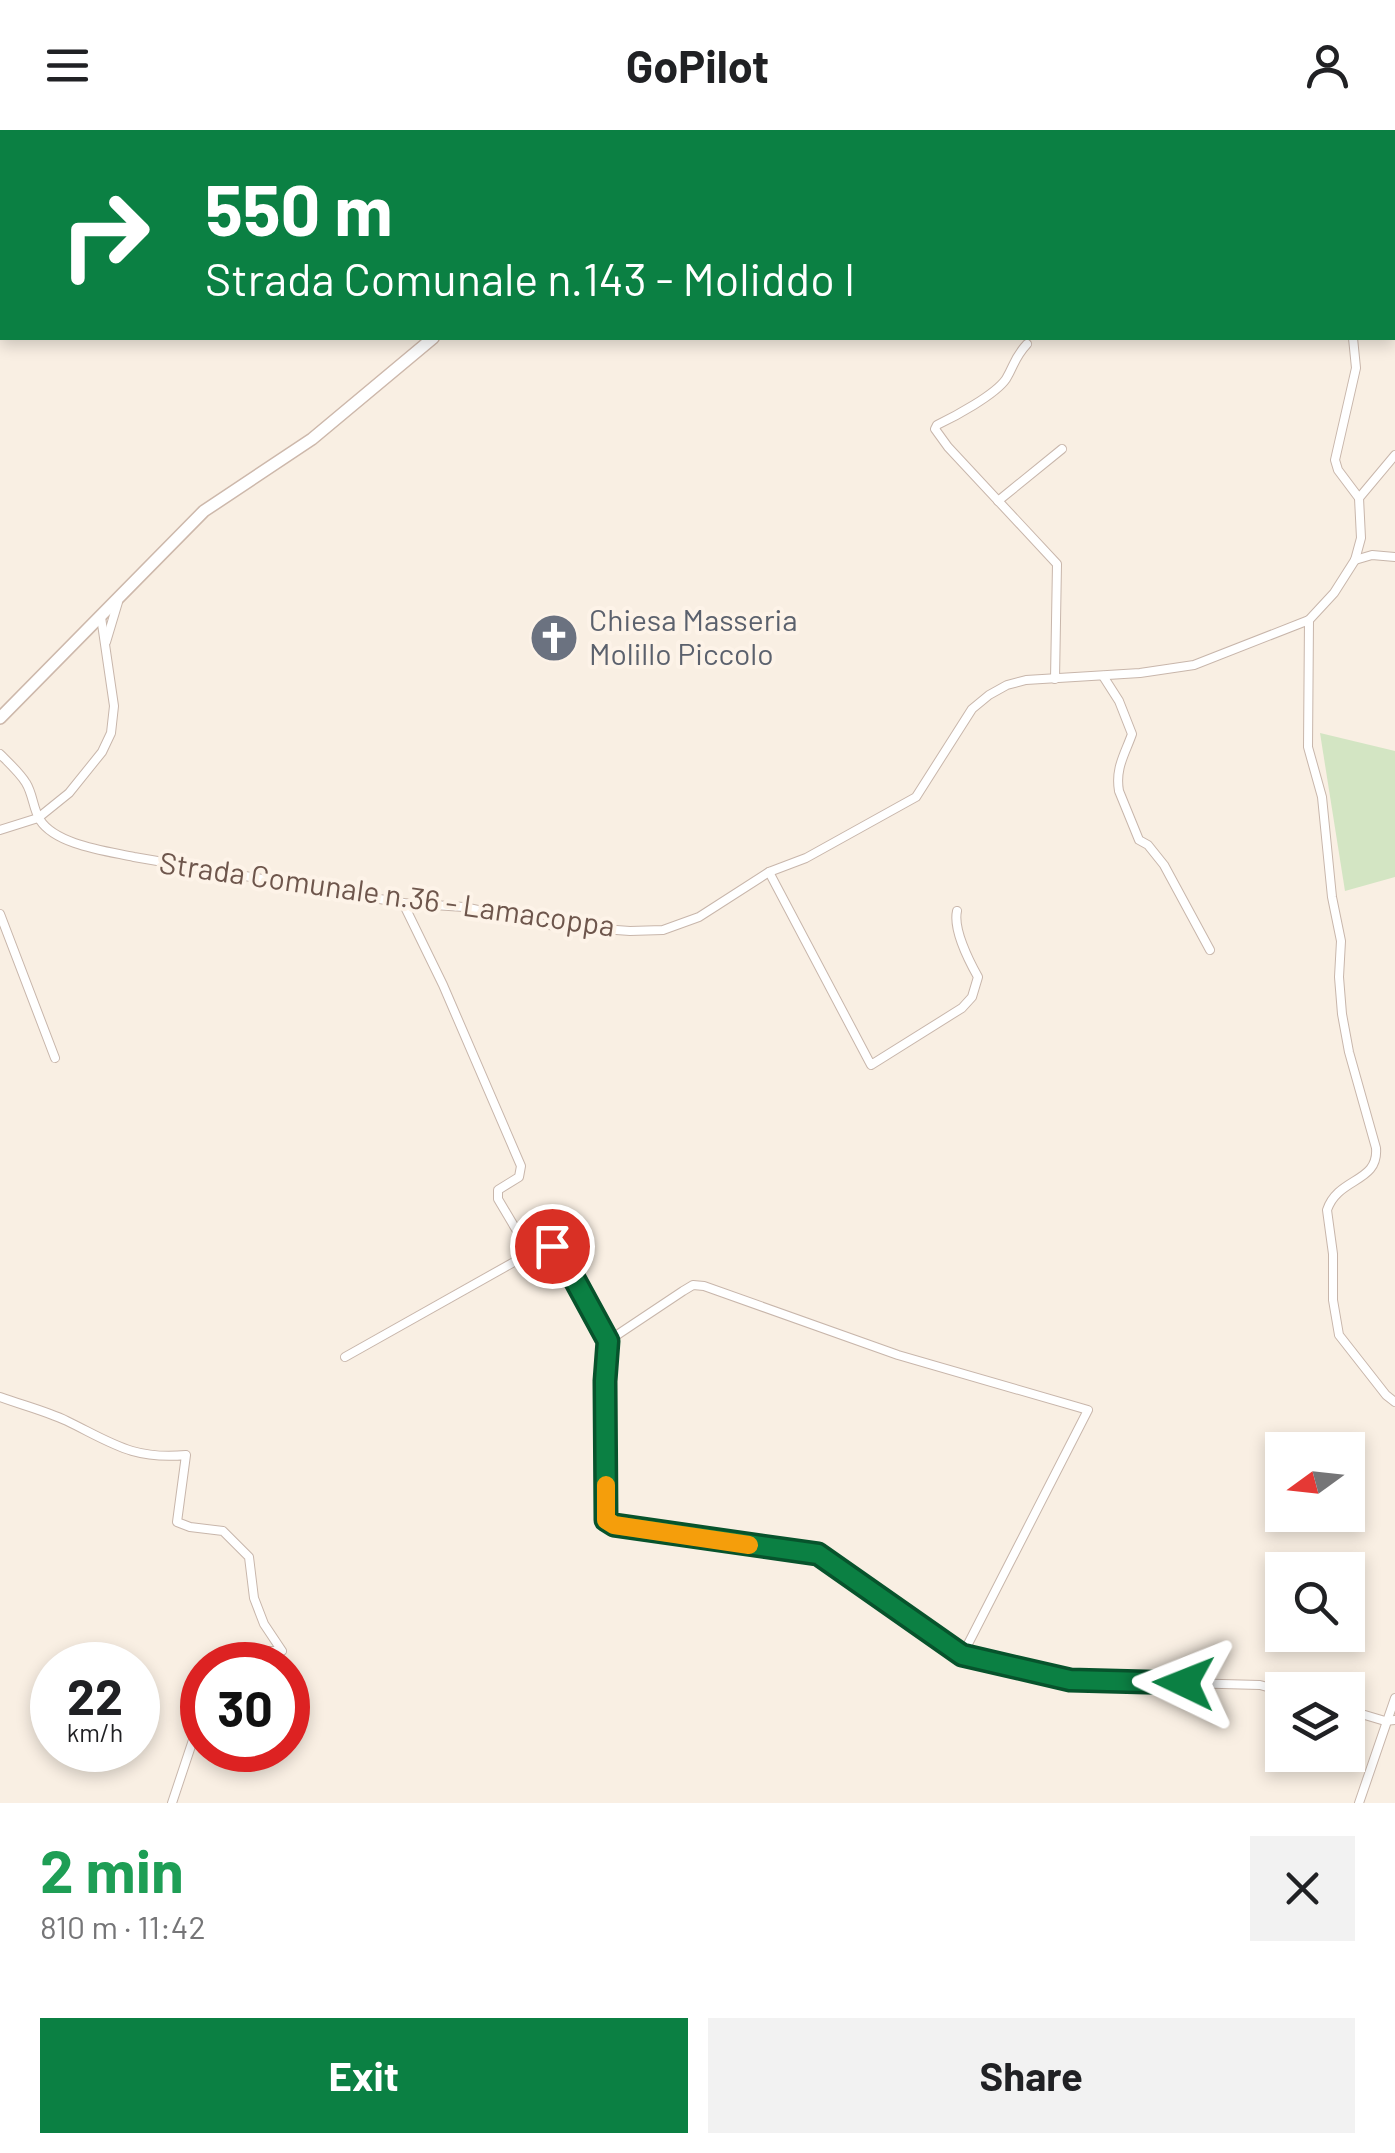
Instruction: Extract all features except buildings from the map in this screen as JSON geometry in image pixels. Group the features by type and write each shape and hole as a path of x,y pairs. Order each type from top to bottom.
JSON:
{"main road":[{"path":"0,718 204,512 312,439 431,340"}],"street":[{"path":"1353,340 1356,368 1336,460 1338,470 1359,498 1362,523 1355,560"},
{"path":"1027,344 1015,356 1007,378 998,388 936,424 935,429 1057,564 1055,679"},
{"path":"998,501 1062,448"},
{"path":"1359,498 1395,455"},
{"path":"1355,560 1372,555 1395,557"},
{"name":"Strada Comunale n.36 - Lamacoppa","path":"38,818 54,834 91,848 134,857 403,903 464,907 548,925 663,930 699,916 768,872 806,858 916,797 972,709 1007,685 1194,665 1309,620 1334,593 1355,560"},
{"path":"105,661 106,642 120,595"},
{"path":"0,830 38,818 70,793 93,766 111,734 114,706 100,615"},
{"path":"1309,620 1308,748 1322,797 1332,897 1342,941 1338,977 1342,1014 1377,1159 1373,1168 1334,1194 1327,1210 1335,1312 1339,1334 1395,1402"},
{"path":"1103,676 1119,701 1132,734 1121,756 1118,791 1139,840 1148,845 1164,866 1210,950"},
{"path":"0,754 28,784 38,818"},
{"path":"768,872 871,1065 962,1008 972,997 978,978 955,921 957,911"},
{"path":"403,903 521,1166 518,1178 501,1188 498,1195 530,1252"},
{"path":"0,914 55,1058"},
{"path":"344,1356 530,1252 552,1246 558,1249 608,1341 606,1520 614,1525 818,1554 962,1655 1070,1680 1265,1686"},
{"path":"608,1341 682,1290 704,1286 898,1355 1088,1410 967,1646"},
{"path":"0,1397 64,1419 121,1449 159,1458 186,1455 177,1522 223,1531 249,1557 254,1598 276,1642"},
{"path":"1359,1803 1395,1698"},
{"path":"1365,1714 1390,1720"},
{"path":"172,1803 182,1772"}],"green space":[{"path":"1320,733 1395,751 1395,877 1345,891"}],"slow traffic":[{"path":"606,1485 606,1520 614,1525 749,1545"}],"place":[{"name":"Chiesa Masseria Molillo Piccolo","path":"554,638"}],"route":[{"path":"552,1246 558,1249 608,1341 606,1520 614,1525 673,1535 818,1554 962,1655 1070,1680 1184,1683"}]}
